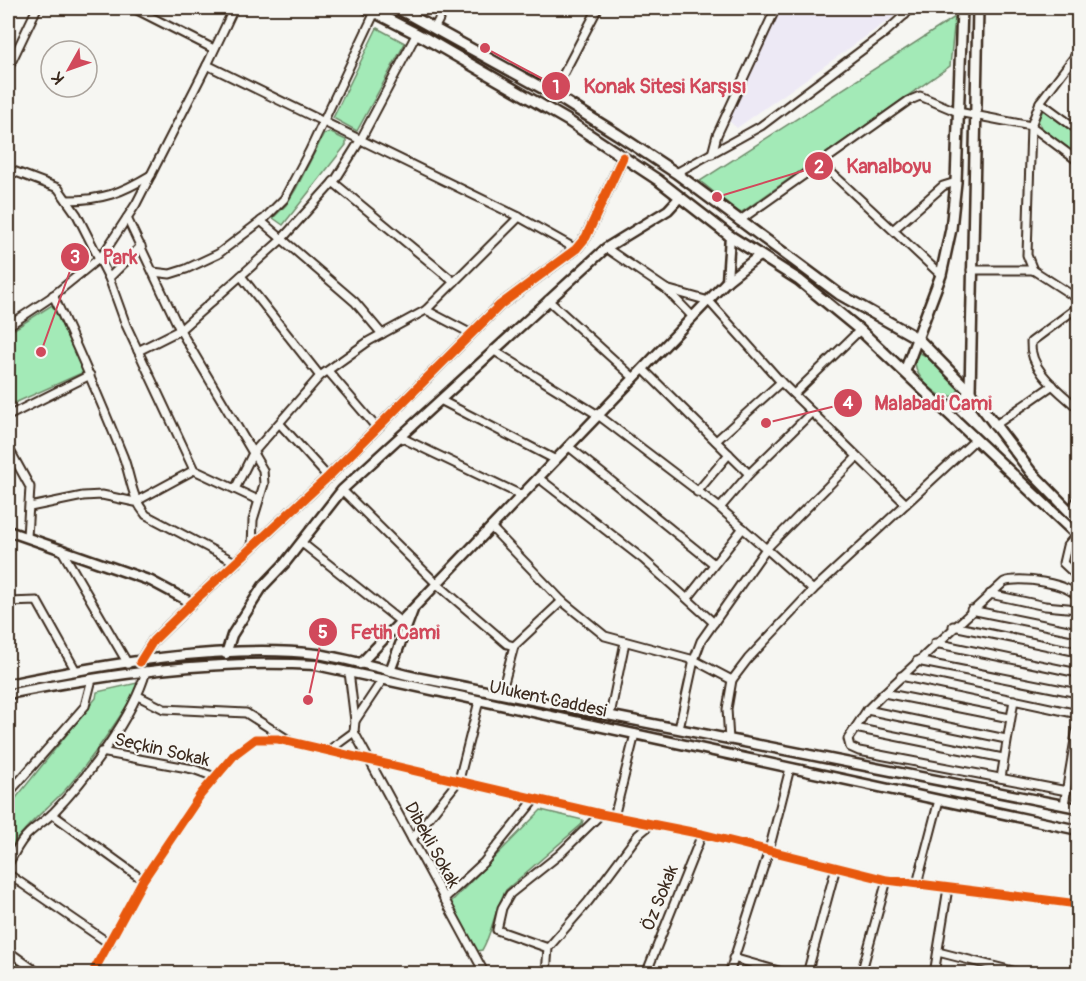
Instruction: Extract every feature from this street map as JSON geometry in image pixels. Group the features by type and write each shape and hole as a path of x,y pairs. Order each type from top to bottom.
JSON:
{"main road":[{"path":"397,8 553,94 676,172 839,294 917,338 970,392 1030,472 1075,517"},
{"path":"905,371 941,275 951,229 956,182 962,8"},
{"path":"945,410 960,402 970,392 978,8"},
{"path":"370,10 417,33 567,120 680,197 730,236 799,280 905,371 975,440 1078,535"}],"street":[{"path":"8,69 36,8"},
{"path":"133,8 214,49"},
{"path":"8,326 98,260 127,218 151,175 234,8"},
{"path":"435,27 445,8"},
{"path":"553,94 598,8"},
{"path":"712,154 717,135 776,8"},
{"path":"900,8 905,15"},
{"path":"676,172 752,132 790,105 912,8"},
{"path":"153,272 170,274 203,262 261,221 284,198 323,122 370,10"},
{"path":"138,351 180,330 281,240 333,182 361,139 417,33"},
{"path":"8,49 15,53"},
{"path":"1033,270 1027,255 1031,126 1040,102 1078,52"},
{"path":"207,65 519,217 576,249"},
{"path":"739,221 914,98 929,98 958,112 974,116 1031,126 1078,161"},
{"path":"1040,102 1078,130"},
{"path":"140,662 153,641 328,477 470,333 500,305 576,249 586,237 623,157"},
{"path":"821,163 941,275"},
{"path":"8,168 58,188 67,200 90,240 98,260 110,278 138,351 194,470 258,500"},
{"path":"67,200 91,200 119,194 151,175"},
{"path":"333,182 454,282"},
{"path":"894,229 943,186 956,182"},
{"path":"226,654 232,635 263,586 302,543 342,490 442,401 493,350 606,248 668,210 680,197"},
{"path":"235,489 254,453 320,376 329,372 369,341 426,310 519,217"},
{"path":"127,218 180,330 263,470 264,484 253,520 252,547"},
{"path":"261,221 355,302 382,334"},
{"path":"727,281 730,236"},
{"path":"110,278 141,246"},
{"path":"606,248 666,290 693,317"},
{"path":"360,664 521,495 540,479 568,446 727,281 760,255"},
{"path":"971,270 1033,270 1078,299"},
{"path":"241,276 320,376"},
{"path":"666,290 709,301 781,382 906,504"},
{"path":"53,295 90,375 126,463 135,502 146,515 237,562"},
{"path":"548,300 634,378"},
{"path":"1078,307 1031,342 1034,361 1053,385 1078,408"},
{"path":"426,310 470,333"},
{"path":"794,394 860,330"},
{"path":"493,350 598,415 720,508 813,590"},
{"path":"643,369 749,474"},
{"path":"329,372 376,427"},
{"path":"8,416 90,375"},
{"path":"716,441 781,382"},
{"path":"994,426 1053,385"},
{"path":"442,401 556,460"},
{"path":"720,508 749,474 812,412"},
{"path":"280,424 328,477"},
{"path":"400,437 521,495"},
{"path":"729,740 727,709 732,680 748,659 813,590 975,440"},
{"path":"568,446 714,564"},
{"path":"8,447 30,487 27,537"},
{"path":"697,492 729,454"},
{"path":"680,729 694,660 701,641 765,550 857,457"},
{"path":"30,507 83,496 102,495 135,502 194,470"},
{"path":"540,479 643,559 714,623"},
{"path":"342,490 436,583 507,644 514,646"},
{"path":"1075,517 1078,497"},
{"path":"491,526 562,601 605,636 694,660 732,680"},
{"path":"688,598 742,528"},
{"path":"8,531 151,581 192,603"},
{"path":"1078,535 1068,546 1064,562 1078,578"},
{"path":"302,543 400,622"},
{"path":"61,549 128,664"},
{"path":"1067,791 859,751 850,747 848,739 867,710 953,626 1004,582 1024,579 1062,586 1075,592 1078,598"},
{"path":"990,594 1045,606 1078,609"},
{"path":"8,602 38,601 76,671"},
{"path":"501,694 514,646 562,601"},
{"path":"390,671 414,608"},
{"path":"971,610 1078,632"},
{"path":"953,626 1078,652"},
{"path":"610,716 625,642"},
{"path":"935,643 1078,673"},
{"path":"8,684 140,662 259,651 318,655 729,740 1078,808"},
{"name":"Ulukent Caddesi","path":"8,694 146,671 259,661 316,665 1078,830"},
{"path":"917,661 1078,693"},
{"path":"8,864 26,835 52,814 126,721 138,696 146,671"},
{"path":"328,751 354,732 355,722 349,672"},
{"path":"901,676 1078,714"},
{"path":"8,791 85,706 92,679"},
{"path":"355,722 383,679"},
{"path":"884,693 1010,718"},
{"path":"138,696 164,709 246,713 292,742"},
{"path":"1001,778 1014,700"},
{"path":"412,839 459,780 479,701"},
{"path":"867,710 1006,739"},
{"path":"1065,805 1078,722"},
{"path":"855,728 1003,758"},
{"name":"Dibekli Sokak","path":"354,732 485,974"},
{"path":"614,817 635,735"},
{"path":"92,974 167,841 215,777 235,754 255,739 292,742 369,763 459,780 614,817 702,834 887,880 1078,904"},
{"name":"Seçkin Sokak","path":"101,752 193,769 215,777"},
{"path":"729,974 769,850 790,768"},
{"path":"444,898 484,862 535,799"},
{"path":"917,884 939,800"},
{"path":"52,814 143,880"},
{"path":"548,948 497,930 502,908 510,894 558,856 601,814"},
{"path":"546,974 548,948 588,902 638,835 650,825"},
{"name":"Öz Sokak","path":"646,974 702,834"},
{"path":"807,974 836,867"},
{"path":"8,874 110,944"},
{"path":"861,974 887,880"},
{"path":"934,974 948,888"},
{"path":"8,951 40,974"},
{"path":"938,952 1024,974"},
{"path":"734,958 789,974"},
{"path":"1072,974 1078,968"}],"shaded area":[{"path":"780,8 897,8 899,13 737,128 729,121"}],"green space":[{"path":"955,17 950,66 745,210 740,213 700,181"},
{"path":"377,28 405,43 357,131 333,118"},
{"path":"1043,110 1078,136 1078,155 1043,129 1038,121"},
{"path":"329,132 346,140 346,145 283,225 273,218 286,205 324,134"},
{"path":"52,305 84,372 8,406 8,333"},
{"path":"918,352 926,356 959,388 956,396 943,397 926,384 916,366"},
{"path":"137,683 139,687 85,766 65,790 27,827 8,852 8,808 96,698 97,692"},
{"path":"541,810 583,820 582,824 506,890 486,943 482,950 477,951 451,902"},
{"path":"8,957 30,973 8,973"}],"cycle path":[{"path":"140,662 153,641 328,477 500,305 576,249 586,237 623,157"},
{"path":"92,974 143,880 201,794 235,754 255,739 278,739 601,814 702,834 887,880 1078,904"}],"place":[{"name":"Konak Sitesi Karşısı","path":"485,48"},
{"name":"Kanalboyu","path":"717,197"},
{"name":"Park","path":"41,352"},
{"name":"Malabadi Cami","path":"766,423"},
{"name":"Fetih Cami","path":"308,700"}]}
